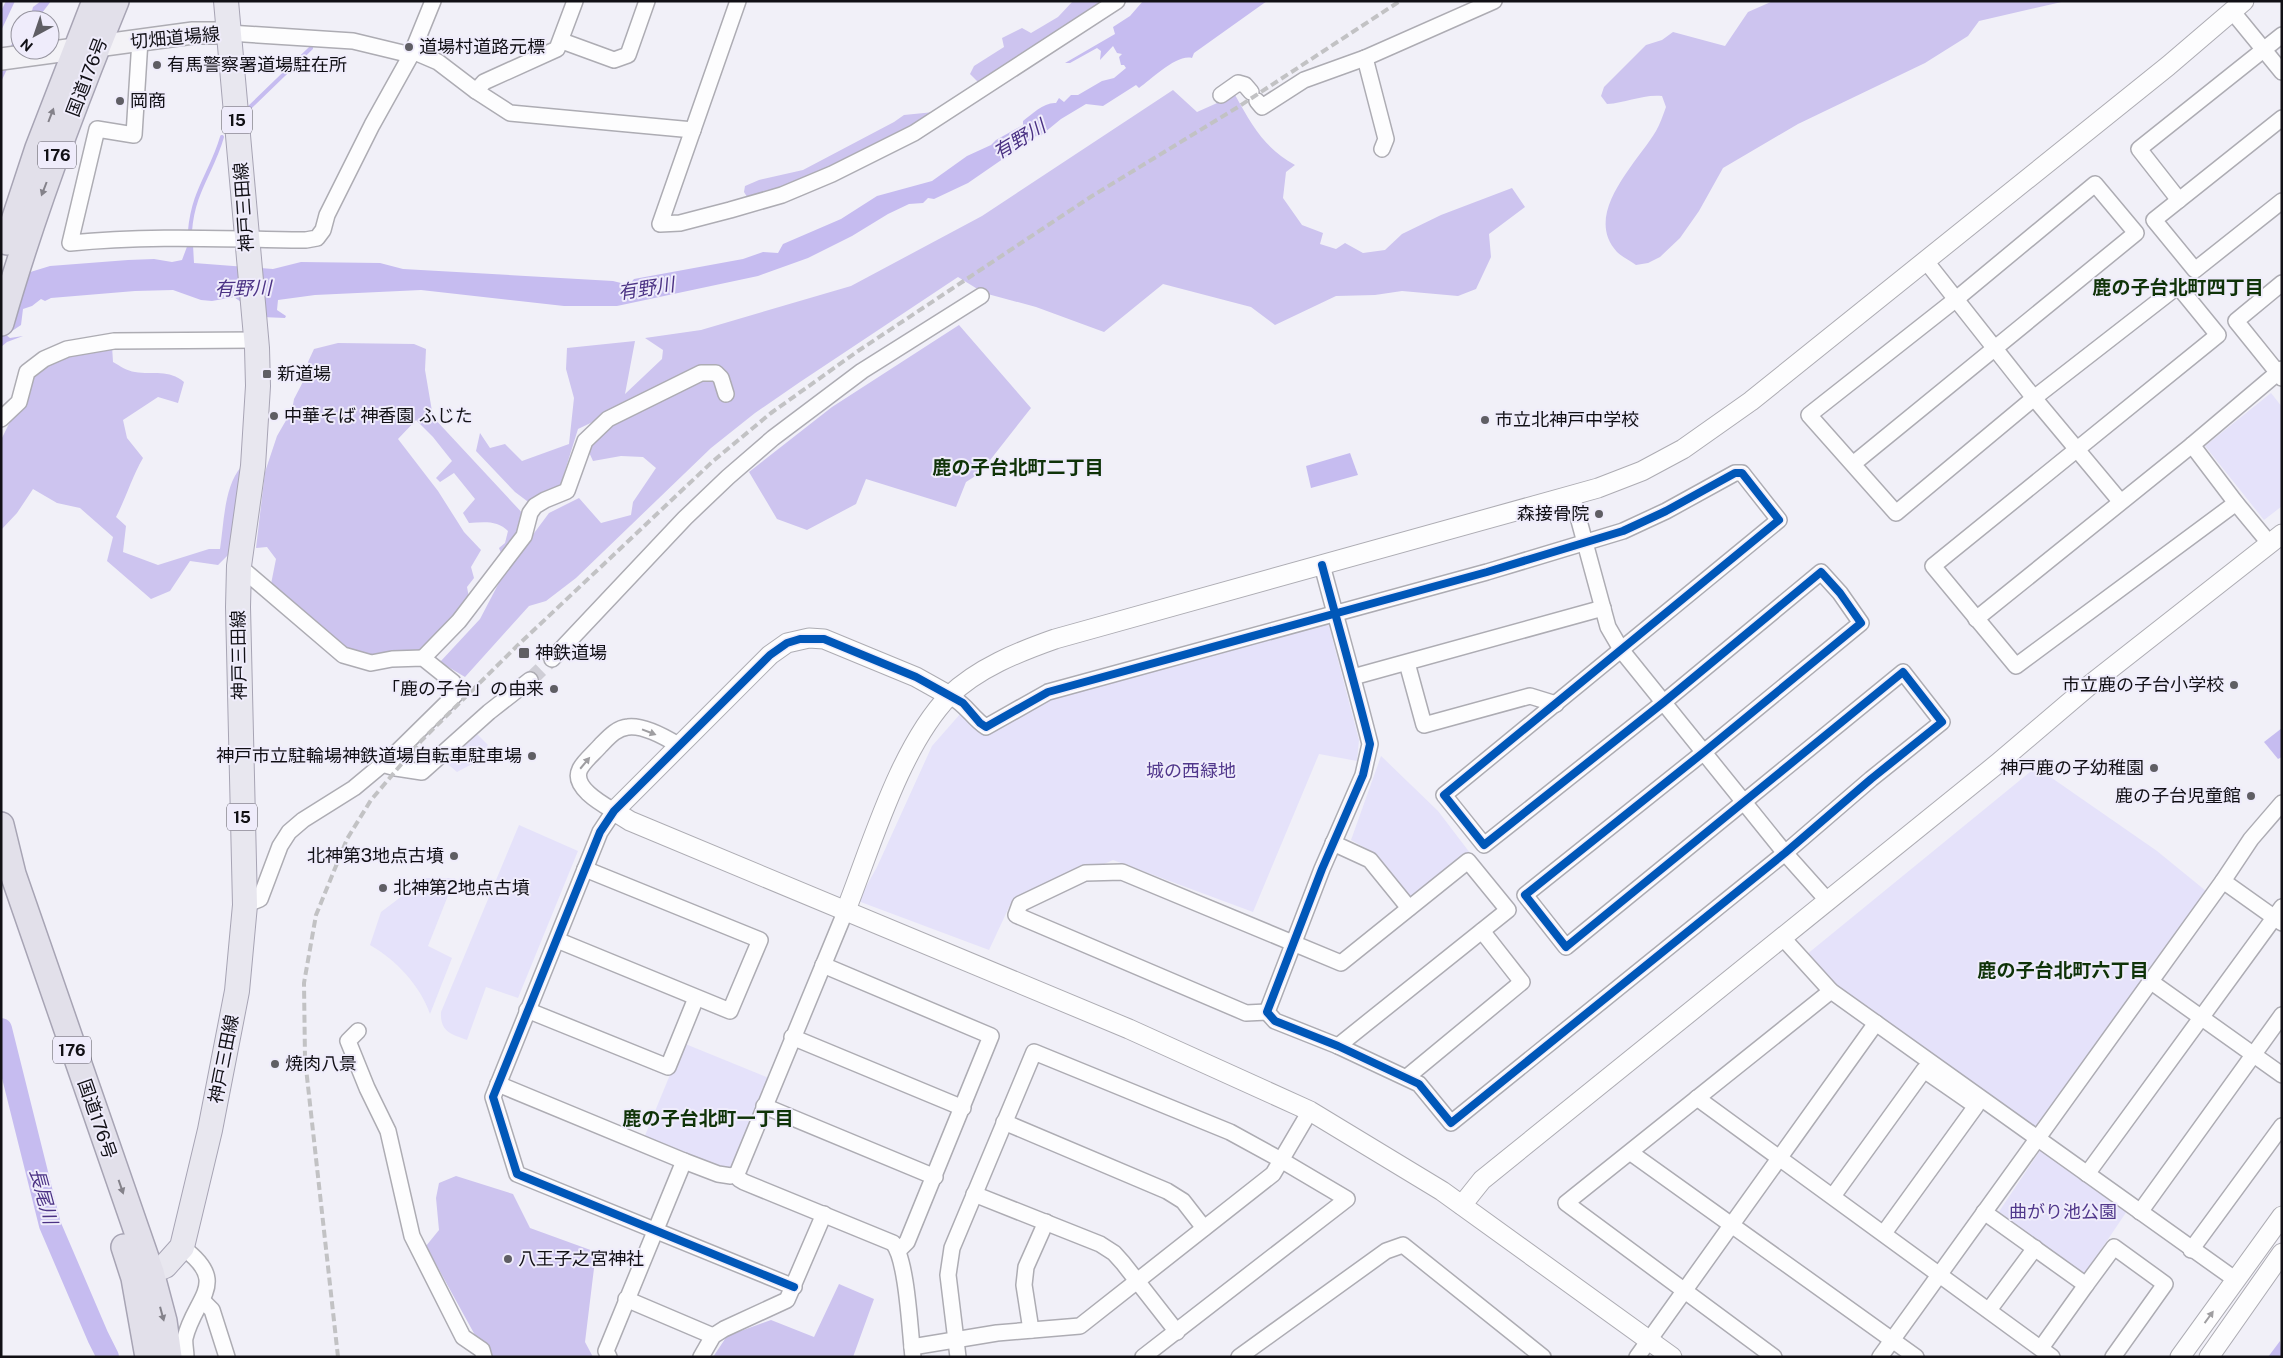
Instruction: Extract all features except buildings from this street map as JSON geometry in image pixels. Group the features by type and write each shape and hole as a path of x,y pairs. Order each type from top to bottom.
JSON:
{"highway":[{"name":"国道176号","path":"1,323 9,263 95,1"},
{"name":"国道176号","path":"78,48 116,1"},
{"name":"国道176号","path":"1,825 16,883 142,1275 148,1357"},
{"name":"国道176号","path":"1,886 142,1275 164,1321 169,1357"}],"main road":[{"name":"神戸三田線","path":"142,1275 165,1266 182,1247 210,1130 238,991 245,905 238,607 239,566 257,428 256,340 226,1"},
{"name":"切畑道場線","path":"1,59 193,33 229,33"}],"street":[{"path":"140,40 134,135 97,130 70,243 118,238 182,237 306,240 317,238 323,230 328,215 368,134 411,55 433,1"},
{"path":"476,91 484,82 557,49 562,41 575,1"},
{"path":"562,41 614,60 628,55 647,1"},
{"path":"738,1 660,224 680,224 738,208 782,195 832,174 914,133 1118,1"},
{"path":"1221,95 1238,83 1245,85 1262,107 1304,80 1365,58 1494,1"},
{"path":"1310,1111 1273,1174 1080,1326 997,1333 956,1340 912,1352 899,1250 893,1244 744,1182 739,1179 737,1174 846,910 897,780 913,746 925,727 950,696 982,672 1030,648 1598,488 1642,471 1683,449 1751,401 2238,6 2261,49 2282,72"},
{"path":"229,33 353,41 411,55 417,53 438,62 476,91 510,112 693,130"},
{"path":"2180,200 2139,149 2261,49 2282,35"},
{"path":"1365,58 1386,139 1382,148"},
{"path":"2282,118 2154,220 2195,270 2282,202"},
{"path":"1853,464 2136,234 2095,184 1955,300 1810,415 1853,464 1896,513 2034,398 2178,286 2218,335 1933,566 2016,666 2236,504"},
{"path":"1925,260 2034,398 2120,501"},
{"path":"1976,619 2280,373 2236,321 2282,283"},
{"path":"552,659 685,518 773,438 862,370 981,296"},
{"path":"1,419 19,402 27,372 44,359 67,348 114,341 256,340"},
{"path":"423,658 459,621 524,536 530,513 535,506 568,491 585,441 608,419 701,373 716,373 721,378 726,394"},
{"path":"1462,1205 1482,1180 1997,764 2091,684 2276,539 2236,504 2192,444"},
{"path":"794,1287 656,1229 517,1174 493,1097 600,832 614,811 678,745 770,655 787,643 800,639 824,639 916,677 963,703 980,723 986,727 1048,692 1334,612 1487,572 1623,531 1666,511 1735,473 1742,473 1779,520 1622,651 1444,795 1484,845 1664,702 1821,572 1840,594 1860,622 1704,752 1525,895 1566,947 1903,672 1942,722 1785,853 1451,1123 1419,1084 1407,1076 1275,1021 1267,1012"},
{"path":"1572,495 1608,627 1622,651 1785,853 1827,900"},
{"path":"1267,1012 1292,944 1363,775 1370,744 1322,565"},
{"path":"239,566 343,655 371,663 392,659 423,658 453,682 458,689 455,696 408,743 354,788 303,820 288,832 280,846 260,899 245,905"},
{"path":"1353,677 1603,608"},
{"path":"1407,663 1424,725 1530,696 1556,704"},
{"path":"382,764 422,772 489,712 530,680"},
{"path":"678,745 668,739 636,727 618,729 580,768 579,778 588,793 598,802 630,821 760,877 846,910 1129,1029 1310,1111 1442,1191 1672,1357"},
{"path":"1880,1357 2223,881 2251,838 2282,803"},
{"path":"1333,843 1370,860 1409,908"},
{"path":"1267,1012 1246,1013 1016,915 1020,904 1085,874 1122,872 1341,963 1468,862 1508,910 1338,1046"},
{"path":"557,940 730,1011 760,940 586,869"},
{"path":"2087,1174 2279,916 2223,881"},
{"path":"1407,1076 1522,982 1482,931"},
{"path":"1782,937 1831,991 2038,1138 2191,1250 2236,1280"},
{"path":"823,965 991,1036 935,1177 907,1242 899,1250"},
{"path":"2150,981 2282,1075"},
{"path":"1774,1357 1566,1203 1631,1153 1831,991"},
{"path":"527,1010 668,1067 696,998"},
{"path":"2140,1212 2282,1015"},
{"path":"1637,1357 1876,1023"},
{"path":"358,1031 348,1041 367,1088 388,1131 412,1236 463,1337 482,1350 484,1357"},
{"path":"792,1037 963,1108"},
{"path":"958,1357 948,1276 952,1248 1034,1052 1230,1132 1282,1160 1347,1199 1143,1357"},
{"path":"1833,1196 1924,1070 1976,1106 1884,1233"},
{"path":"498,1084 718,1174 731,1176 737,1174"},
{"path":"1697,1098 2046,1352 2086,1285 2114,1247 2165,1284 2113,1357"},
{"path":"764,1106 935,1177"},
{"path":"1004,1122 1167,1191 1183,1201 1204,1228"},
{"path":"2191,1250 2282,1126"},
{"path":"1631,1153 1916,1357"},
{"path":"609,1357 606,1351 684,1161"},
{"path":"974,1194 1100,1244 1114,1253 1177,1332"},
{"path":"1984,1212 2086,1285"},
{"path":"700,1357 714,1336 787,1300 824,1214"},
{"path":"2180,1357 2282,1216"},
{"path":"1031,1330 1024,1285 1026,1267 1046,1222"},
{"path":"1239,1357 1386,1250 1403,1245 1543,1357"},
{"path":"182,1247 195,1257 204,1269 207,1281 203,1301 191,1322 184,1340 186,1357"},
{"path":"1989,1310 2035,1248"},
{"path":"2209,1357 2282,1253"},
{"path":"626,1300 714,1336"},
{"path":"203,1301 212,1310 227,1357"}],"green space":[{"path":"2271,393 2282,407 2282,506 2264,520 2205,446"},
{"name":"城の西緑地","path":"1327,618 1359,740 1357,761 1319,754 1253,912 1113,860 1010,905 989,950 858,901 877,867 932,746 961,713 988,735 1050,695"},
{"path":"474,731 488,745 474,763 457,772 443,760"},
{"path":"1381,756 1438,811 1470,853 1412,900 1376,854 1351,840"},
{"path":"2036,767 2157,851 2206,891 2038,1128 1840,988 1806,955"},
{"path":"519,825 578,851 518,998 486,987 467,1040 451,1034 445,1028 442,1024 441,1012"},
{"path":"426,878 455,878 428,946 452,958 430,1014 420,993 406,974 389,958 370,945 381,912"},
{"path":"683,1043 769,1078 730,1174 644,1138"},
{"name":"曲がり池公園","path":"2041,1149 2129,1208 2084,1275 1996,1216"}],"shaded area":[{"path":"1073,1 1106,1 986,81 978,82 970,74 974,66 1004,47 1002,38 1022,28 1031,33 1058,17"},
{"path":"1773,1 2066,1 1979,21 1968,36 1925,63 1798,124 1723,168 1699,211 1680,238 1660,257 1648,263 1636,265 1617,252 1608,237 1606,222 1609,205 1626,173 1656,131 1666,107 1662,96 1648,96 1607,104 1601,96 1604,87 1646,45 1662,40 1673,32 1725,46 1748,12"},
{"path":"1173,90 1197,112 1235,95 1260,135 1275,151 1295,165 1286,172 1283,198 1302,225 1323,233 1320,244 1336,249 1345,243 1363,253 1385,250 1402,234 1441,215 1512,188 1525,207 1489,234 1491,257 1476,289 1458,296 1402,291 1375,295 1336,296 1275,325 1251,307 1163,284 1104,332 1036,307 984,293 958,277 755,413 711,448 576,578 546,601 529,606 465,677 440,662 480,619 503,575 549,513 579,498 601,523 631,515 633,502 656,468 643,457 621,456 593,461 588,450 602,430 601,418 578,429 559,490 531,504 515,492 476,451 480,433 490,448 505,444 522,461 569,444 574,398 566,369 567,348 635,341 625,394 662,359 663,350 645,338 701,330 851,286 982,216"},
{"path":"934,112 903,132 798,184 749,200 744,192 745,186 759,180 803,170 904,115"},
{"path":"959,325 1031,408 980,473 966,482 956,507 866,479 856,504 807,530 777,519 749,472 832,407"},
{"path":"338,343 414,344 426,349 425,370 433,417 526,517 519,537 501,553 499,548 505,543 508,531 495,523 469,523 463,513 475,499 454,473 440,482 436,478 452,461 433,437 416,420 398,439 438,491 464,532 481,550 471,567 474,578 467,587 470,603 425,647 411,654 372,660 346,651 270,589 276,559 267,547 256,548 265,472 277,436 292,410 294,399 306,376 308,362 314,349"},
{"path":"112,346 113,362 129,371 173,375 184,382 178,403 158,397 123,420 127,438 143,458 116,517 126,526 123,552 158,565 209,549 220,549 228,495 235,475 241,467 230,553 218,565 190,561 170,591 151,599 107,561 113,537 80,508 57,503 33,489 17,513 1,530 1,440 32,377 45,365 72,354"},
{"path":"456,1176 513,1194 530,1228 596,1252 585,1342 593,1357 487,1357 426,1246 439,1230 436,1198 439,1183"},
{"path":"839,1284 874,1299 853,1357 713,1357 727,1336 771,1320 814,1337"}],"water":[{"path":"6,1 15,1 1,31 1,11"},
{"path":"41,1 51,1 44,10 32,10 33,7"},
{"name":"有野川","path":"1143,1 1267,1 1194,53 1192,58 1179,60 1171,64 1139,88 1136,85 1103,106 1086,104 968,183 934,199 928,198 923,203 909,204 808,258 758,276 617,306 564,306 421,290 315,295 278,300 277,310 286,316 285,318 262,317 234,297 212,301 201,300 173,290 51,298 45,301 41,299 32,306 23,309 21,325 6,335 10,338 23,336 7,342 1,347 1,281 50,266 154,259 172,262 182,260 188,244 193,245 194,263 273,269 301,262 380,263 403,269 613,281 629,285 634,279 743,259 763,252 778,253 783,244 841,219 877,196 932,181 967,156 991,145 996,140 1023,125 1023,121 1043,106 1056,103 1059,98 1064,102 1071,95 1078,95 1102,81 1114,78 1126,68 1124,65 1121,65 1119,57 1122,54 1117,53 1113,46 1100,60 1101,51 1097,48 1070,63 1065,63 1115,34 1113,27 1130,16"},
{"path":"10,47 11,60 1,82 1,63"},
{"path":"1350,453 1358,475 1311,488 1306,466"},
{"path":"2282,728 2282,757 2278,759 2264,742"},
{"path":"2280,1341 2282,1357 2268,1357"}],"waterway":[{"path":"250,107 311,48"},
{"path":"190,231 195,204 222,137"},
{"name":"長尾川","path":"1,1029 50,1225 108,1357"}],"tunnel":[{"path":"530,680 552,659"}],"railway":[{"path":"338,1357 305,1059 304,983 316,915 347,839 371,800 421,741 517,646 712,462 771,413 858,351 1092,196 1238,107 1400,1"}],"cycle path":[{"path":"794,1287 517,1174 493,1097 600,832 614,811 770,655 787,643 800,639 824,639 916,677 963,703 980,723 986,727 1048,692 1487,572 1623,531 1666,511 1735,473 1742,473 1779,520 1444,795 1484,845 1664,702 1821,572 1840,593 1861,623 1525,895 1566,947 1903,672 1942,722 1871,779 1785,853 1451,1123 1419,1084 1338,1046 1275,1021 1267,1012 1322,869 1363,775 1370,744 1346,654 1340,632 1334,610 1322,565"}],"place":[{"name":"道場村道路元標","path":"409,47"},
{"name":"有馬警察署道場駐在所","path":"157,65"},
{"name":"岡商","path":"120,101"},
{"name":"新道場","path":"267,374"},
{"name":"中華そば 神香園 ふじた","path":"274,416"},
{"name":"市立北神戸中学校","path":"1485,420"},
{"name":"森接骨院","path":"1599,514"},
{"name":"神鉄道場","path":"524,653"},
{"name":"市立鹿の子台小学校","path":"2234,685"},
{"name":"「鹿の子台」の由来","path":"554,689"},
{"name":"神戸市立駐輪場神鉄道場自転車駐車場","path":"532,756"},
{"name":"神戸鹿の子幼稚園","path":"2154,768"},
{"name":"鹿の子台児童館","path":"2251,796"},
{"name":"北神第3地点古墳","path":"454,856"},
{"name":"北神第2地点古墳","path":"383,888"},
{"name":"焼肉八景","path":"275,1064"},
{"name":"八王子之宮神社","path":"508,1259"}],"district":[{"name":"鹿の子台北町四丁目","path":"2178,287"},
{"name":"鹿の子台北町二丁目","path":"1018,467"},
{"name":"鹿の子台北町六丁目","path":"2063,970"},
{"name":"鹿の子台北町一丁目","path":"708,1118"}]}
